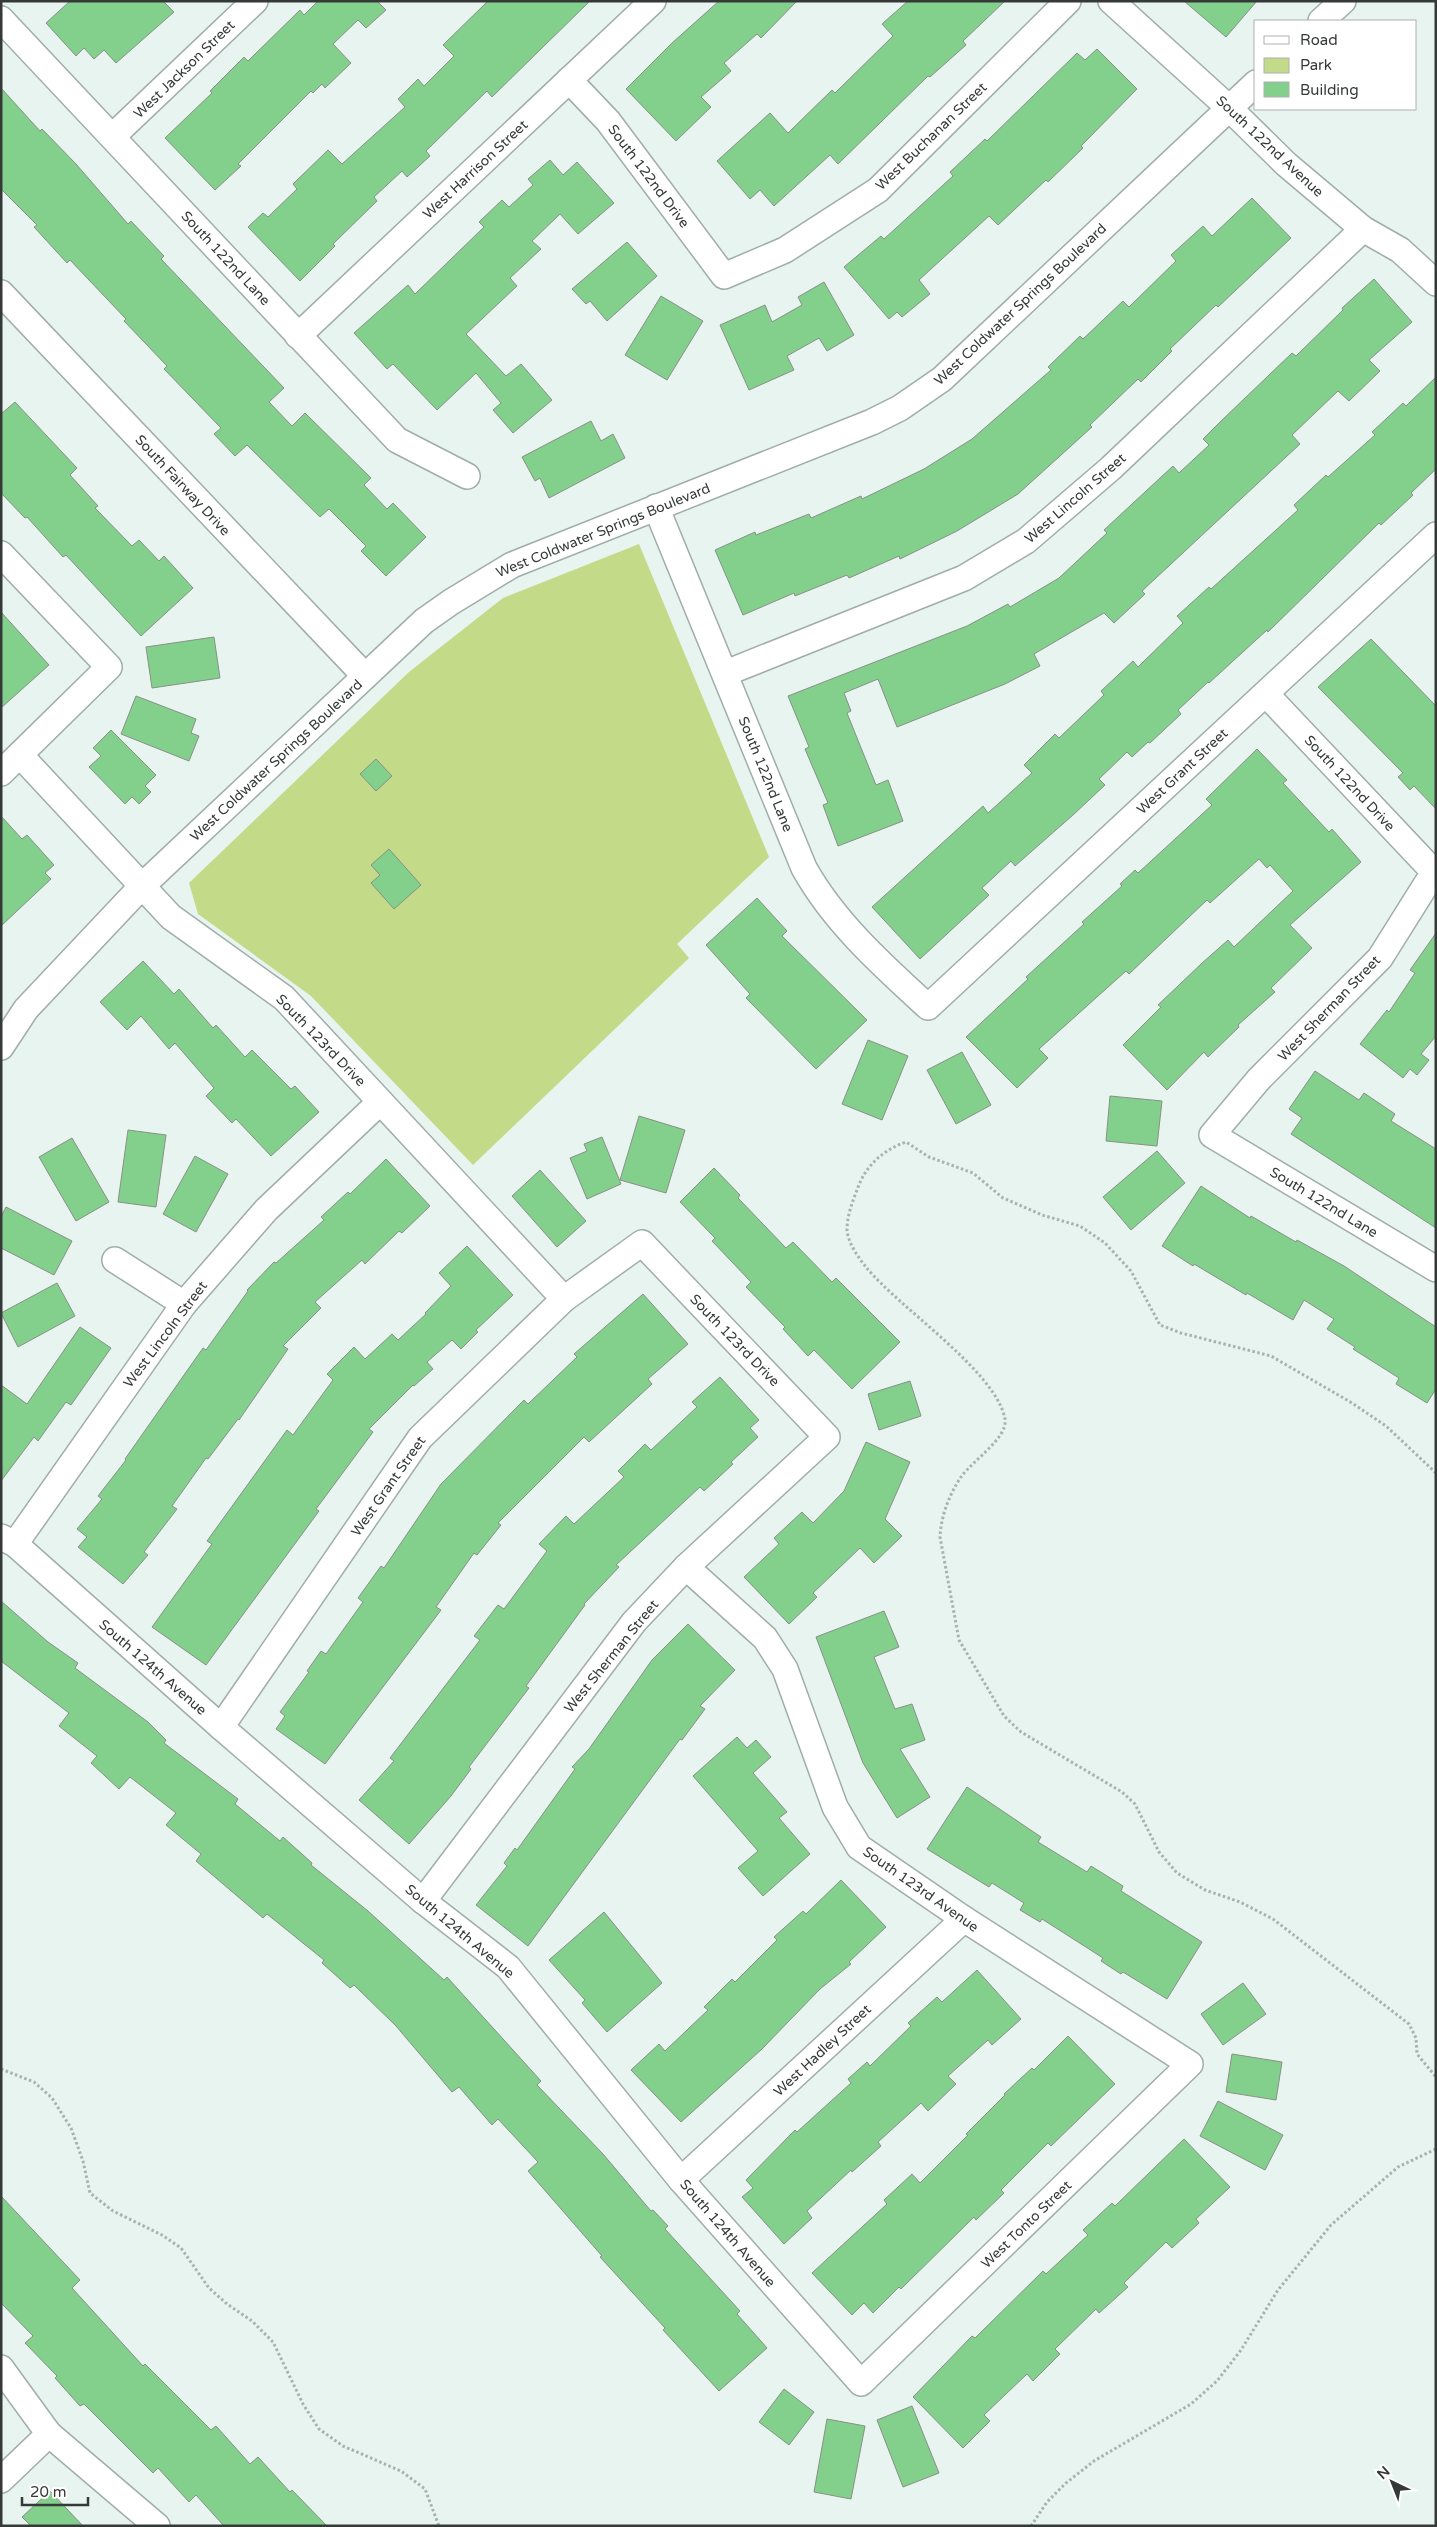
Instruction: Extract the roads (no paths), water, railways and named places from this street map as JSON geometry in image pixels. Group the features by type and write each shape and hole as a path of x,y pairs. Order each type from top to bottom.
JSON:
{"street":[{"name":"West Jackson Street","path":"113,136 255,1"},
{"name":"West Harrison Street","path":"298,336 653,1"},
{"name":"West Buchanan Street","path":"724,276 785,250 878,190 1068,1"},
{"name":"South 122nd Avenue","path":"1111,1 1127,13 1229,108 1286,164 1363,229 1400,250 1436,283"},
{"path":"1322,20 1342,1"},
{"name":"South 122nd Lane","path":"1,19 397,440 467,476"},
{"name":"South 122nd Drive","path":"569,80 608,121 724,276"},
{"name":"West Coldwater Springs Boulevard","path":"1,1047 26,1009 143,885 424,621 512,565 872,422 900,408 935,384 1254,85"},
{"name":"West Lincoln Street","path":"726,673 964,578 1026,541 1111,468 1363,229"},
{"name":"South Fairway Drive","path":"1,293 365,676"},
{"name":"South 122nd Lane","path":"656,507 726,673 804,868 820,896 874,956 928,1007"},
{"name":"West Grant Street","path":"928,1007 1436,535"},
{"path":"1,554 109,667 1,773"},
{"name":"South 122nd Drive","path":"1266,694 1434,872"},
{"name":"South 123rd Drive","path":"20,755 171,917 284,998 564,1299"},
{"name":"West Sherman Street","path":"1212,1135 1259,1079 1380,958 1434,872"},
{"name":"West Lincoln Street","path":"8,1540 184,1304 266,1210 380,1102"},
{"name":"South 122nd Lane","path":"1212,1135 1436,1269"},
{"name":"West Grant Street","path":"220,1727 420,1438 564,1299 642,1243"},
{"name":"South 123rd Drive","path":"642,1243 828,1437"},
{"path":"115,1260 184,1304"},
{"name":"West Sherman Street","path":"423,1901 634,1622 686,1567 828,1437"},
{"name":"South 124th Avenue","path":"8,1540 220,1727 423,1901 508,1967 681,2180 860,2383"},
{"name":"South 123rd Avenue","path":"686,1567 765,1638 785,1669 835,1807 859,1847 964,1919 1190,2064"},
{"name":"West Hadley Street","path":"681,2180 964,1919"},
{"name":"West Tonto Street","path":"860,2383 1190,2064"},
{"path":"1,2368 50,2434 157,2526"},
{"path":"1,2480 50,2434"}]}
